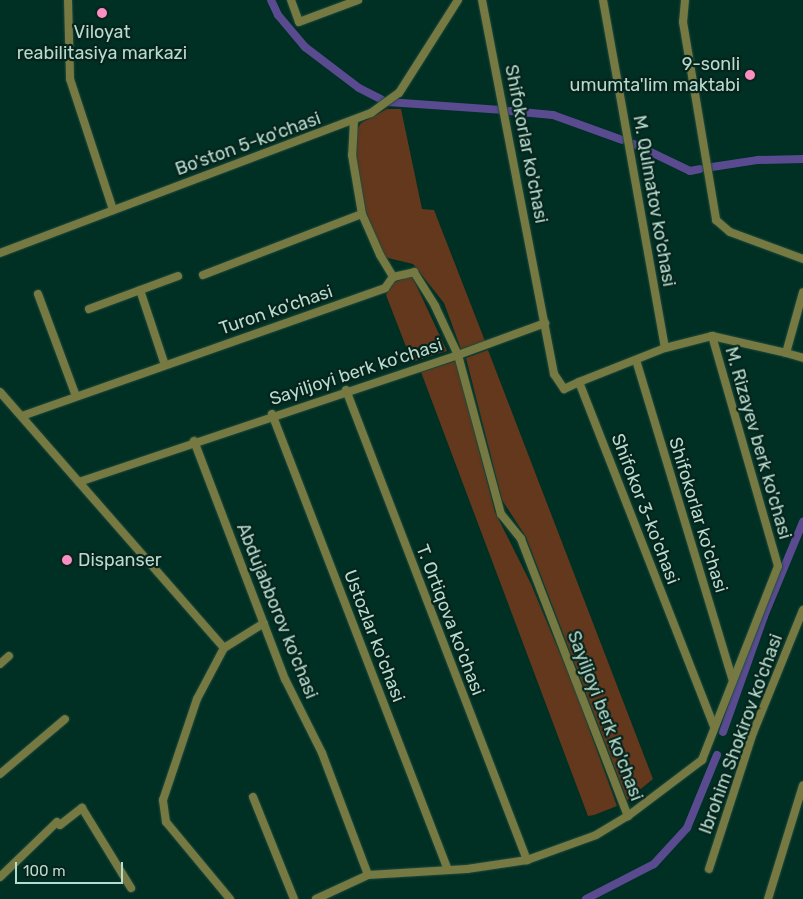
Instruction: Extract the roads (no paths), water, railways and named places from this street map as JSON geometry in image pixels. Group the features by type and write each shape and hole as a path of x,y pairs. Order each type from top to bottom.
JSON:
{"street":[{"path":"68,0 70,79 113,210"},
{"path":"291,0 299,22 358,0"},
{"name":"Bo'ston 5-ko'chasi","path":"0,253 354,120 399,93 458,0"},
{"name":"Shifokorlar ko'chasi","path":"482,0 545,323"},
{"name":"M. Qulmatov ko'chasi","path":"602,0 665,348"},
{"path":"685,0 683,22 716,220 730,232 803,259"},
{"path":"354,120 352,155 362,214 380,255 393,277 414,272 435,306 458,355 545,323 554,374 564,389 665,348 712,336 803,358"},
{"path":"203,275 362,214"},
{"path":"89,309 178,276"},
{"name":"Turon ko'chasi","path":"22,416 385,288 393,277"},
{"path":"140,290 165,365"},
{"path":"786,353 803,292"},
{"path":"38,294 76,396"},
{"name":"M. Rizayev berk ko'chasi","path":"316,899 368,875 447,868 467,869 527,860 596,835 628,816 702,760 732,679 778,566 712,336"},
{"name":"Sayiljoyi berk ko'chasi","path":"79,482 272,414 458,355 501,514 520,540 628,816"},
{"name":"Shifokorlar ko'chasi","path":"636,360 732,679"},
{"name":"Shifokor 3-ko'chasi","path":"579,382 714,726"},
{"name":"T. Ortiqova ko'chasi","path":"346,390 527,860"},
{"path":"0,392 224,648"},
{"name":"Ustozlar ko'chasi","path":"272,414 447,868"},
{"name":"Abdujabborov ko'chasi","path":"194,441 285,679 322,753 368,875"},
{"name":"Ibrohim Shokirov ko'chasi","path":"709,869 753,733 803,610"},
{"path":"230,899 166,822 163,800 197,699 224,648 264,622"},
{"path":"0,664 9,656"},
{"path":"0,774 65,718"},
{"path":"768,899 803,785"},
{"path":"253,797 294,899"},
{"path":"0,877 57,822 60,825 82,808 132,888"}],"waterway":[{"path":"271,0 278,15 305,47 359,88 381,99"},
{"path":"388,102 501,110"},
{"path":"510,111 553,115 622,140"},
{"path":"634,144 690,171 700,169"},
{"path":"712,167 758,160 803,159"},
{"path":"723,732 764,616 803,522"},
{"path":"586,899 654,864 687,828 717,755"}],"place":[{"name":"Viloyat reabilitasiya markazi","path":"102,13"},
{"name":"9-sonli umumta'lim maktabi","path":"750,75"},
{"name":"Dispanser","path":"67,560"}]}
